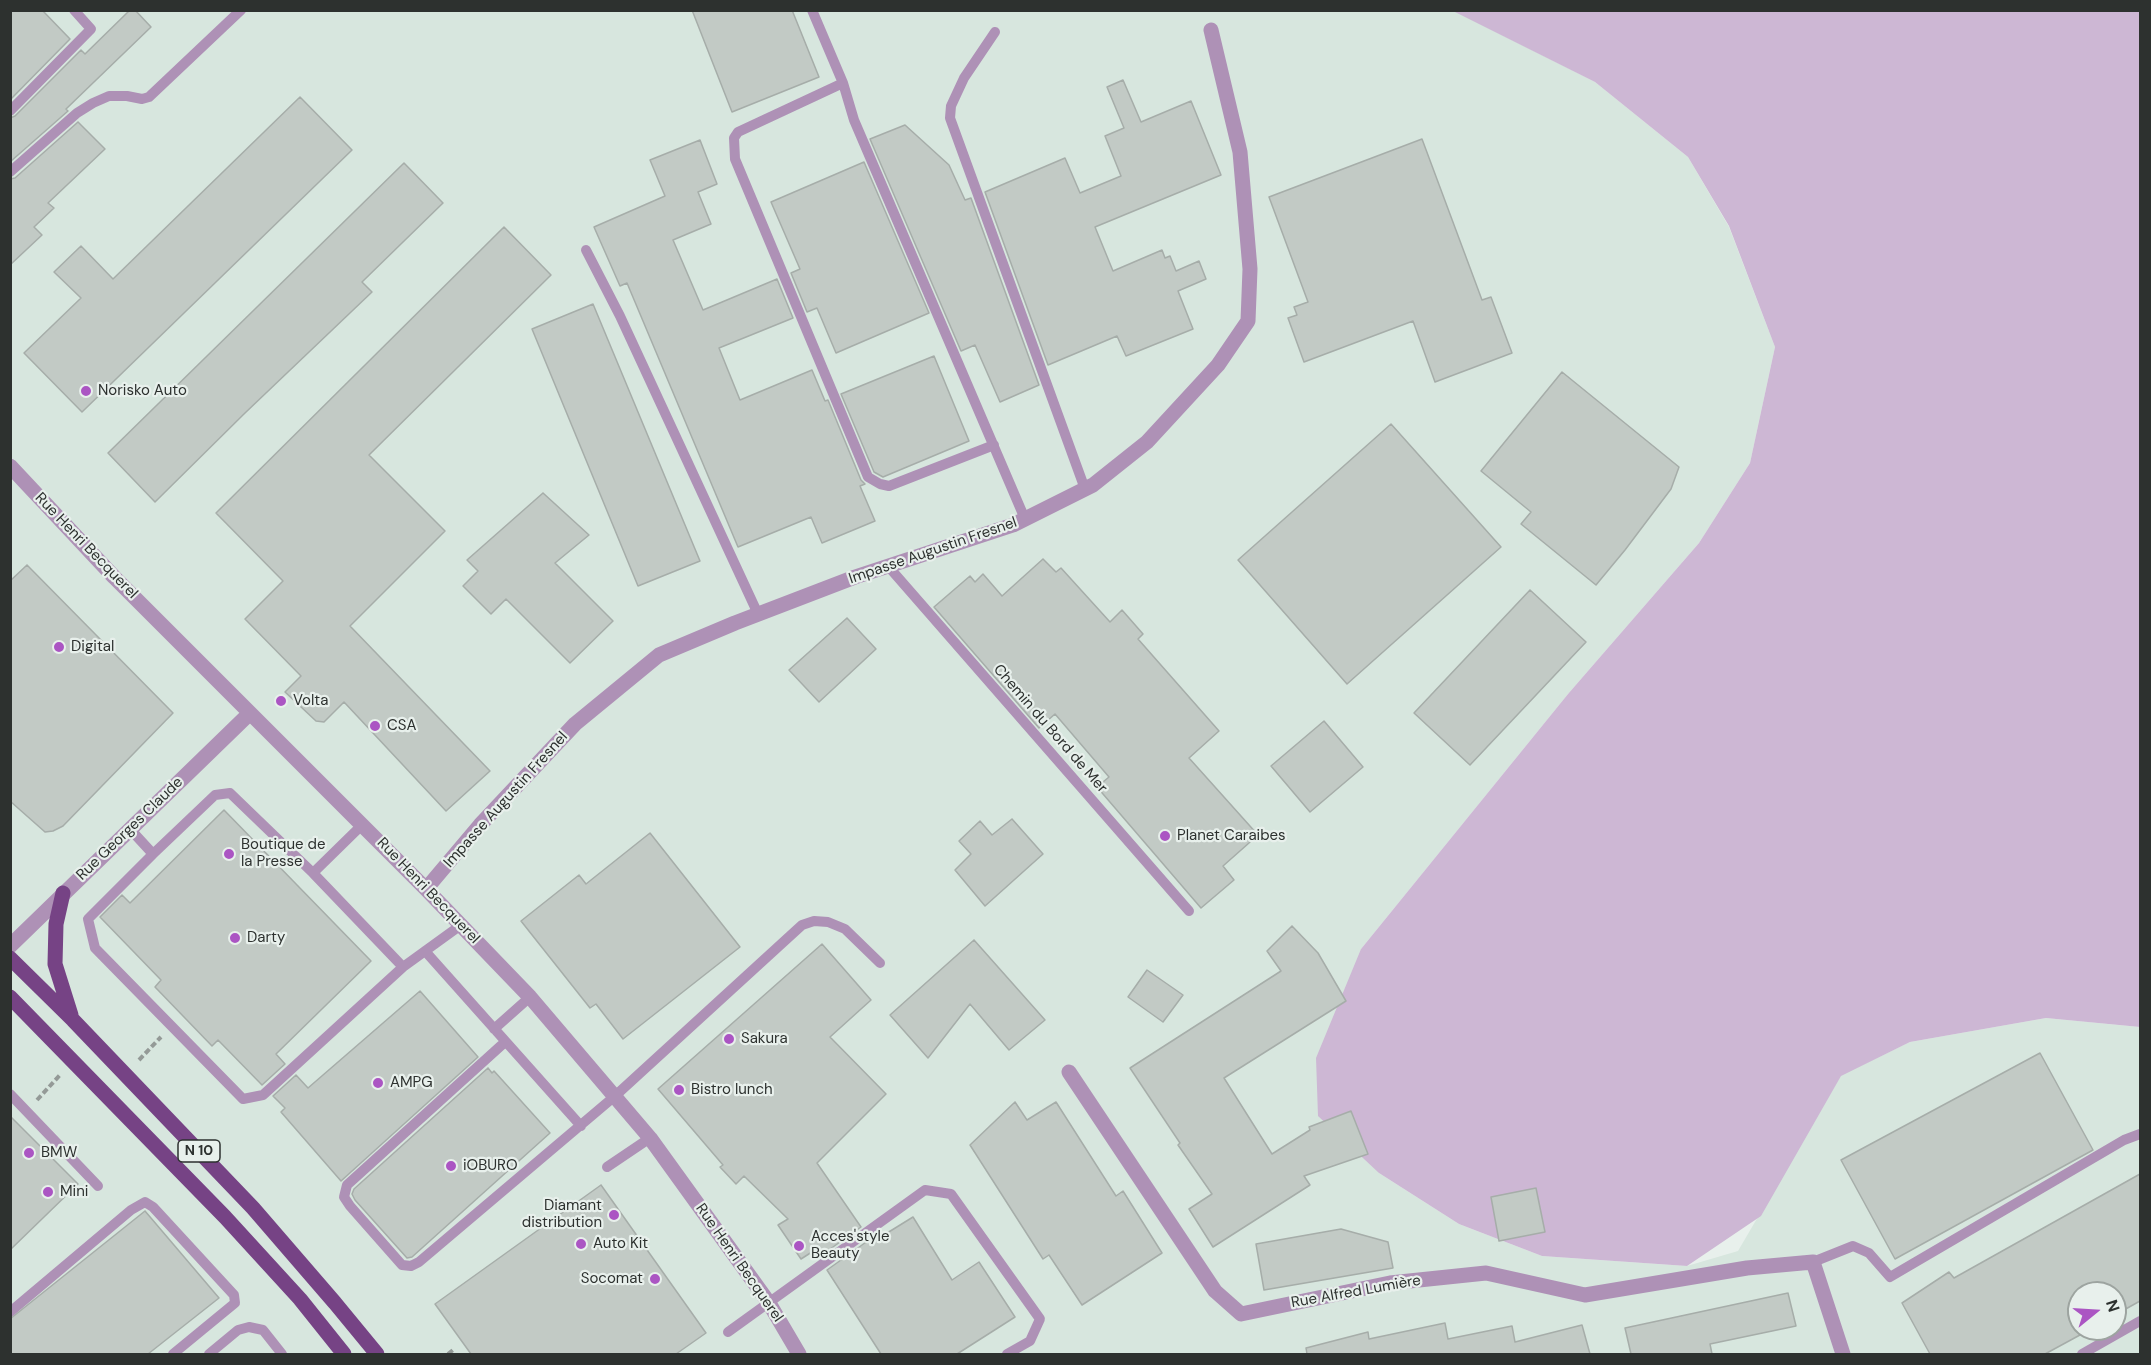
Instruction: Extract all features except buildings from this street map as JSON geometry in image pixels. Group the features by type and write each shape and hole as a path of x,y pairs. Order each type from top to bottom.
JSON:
{"main road":[{"path":"63,893 56,924 54,964 73,1020"},
{"name":"N 10","path":"10,958 73,1020 253,1208 377,1354"},
{"name":"N 10","path":"10,997 225,1217 300,1299 344,1354"}],"street":[{"name":"Impasse Augustin Fresnel","path":"426,889 480,825 575,724 659,654 758,614 888,566 1013,525 1093,485 1147,442 1218,365 1248,321 1250,269 1240,152 1211,30"},
{"name":"Rue Henri Becquerel","path":"10,466 114,577 426,889 530,997 650,1138 769,1303 800,1354"},
{"name":"Rue Georges Claude","path":"10,946 250,713"},
{"name":"Rue Alfred Lumière","path":"1069,1072 1215,1291 1241,1314 1390,1283 1486,1274 1584,1294 1747,1268 1813,1262"},
{"path":"1813,1262 1843,1354"}],"lane":[{"path":"10,111 91,29 74,10"},
{"path":"10,172 76,113 93,103 108,96 142,99 149,97 241,10"},
{"path":"812,10 843,83 854,120 1025,519"},
{"path":"995,32 964,78 951,106 950,118 1085,489"},
{"path":"843,83 738,132 734,138 735,159 868,477 889,486 994,445"},
{"path":"586,250 620,316 758,614"},
{"name":"Chemin du Bord de Mer","path":"888,566 1189,912"},
{"path":"403,967 313,873 230,793 215,795 88,919 95,948 243,1099 262,1095 403,967 461,925"},
{"path":"313,873 362,825"},
{"path":"130,829 153,854"},
{"path":"505,1042 347,1185 344,1197 350,1206 402,1265 411,1266 419,1263 615,1096 802,925 814,921 828,922 845,929 880,963"},
{"path":"425,951 580,1125"},
{"path":"494,1029 530,997"},
{"path":"10,1094 98,1186"},
{"path":"1813,1262 1853,1246 1869,1253 1890,1276 2124,1140 2140,1134"},
{"path":"607,1167 650,1138"},
{"path":"728,1332 925,1190 951,1194 1040,1319 1030,1341 1007,1354"},
{"path":"10,1312 131,1210 145,1202 153,1207 234,1295 235,1303 173,1354"},
{"path":"2082,1354 2140,1321"},
{"path":"208,1354 238,1330 249,1327 263,1330 282,1354"}],"path":[{"path":"142,1056 156,1042"},
{"path":"448,1354 453,1350"}],"shaded area":[{"path":"1453,10 1595,82 1688,157 1729,227 1775,347 1750,463 1699,543 1568,694 1361,949 1379,1173 1459,1224 1542,1256 1687,1266 1738,1251 1841,1075 1910,1042 2046,1018 2140,1027 2140,1354 11,1354 10,11"},
{"path":"1453,11 2140,11 2140,1027 2046,1018 1910,1042 1841,1076 1761,1216 1687,1266 1542,1256 1459,1224 1379,1173 1318,1116 1316,1058 1361,949 1568,694 1699,543 1750,463 1775,347 1729,226 1688,157 1595,82"}],"place":[{"name":"Norisko Auto","path":"86,391"},
{"name":"Digital","path":"59,647"},
{"name":"Volta","path":"281,701"},
{"name":"CSA","path":"375,726"},
{"name":"Planet Caraibes","path":"1165,836"},
{"name":"Boutique de la Presse","path":"229,854"},
{"name":"Darty","path":"235,938"},
{"name":"Sakura","path":"729,1039"},
{"name":"AMPG","path":"378,1083"},
{"name":"Bistro lunch","path":"679,1090"},
{"name":"BMW","path":"29,1153"},
{"name":"iOBURO","path":"451,1166"},
{"name":"Mini","path":"48,1192"},
{"name":"Diamant distribution","path":"614,1215"},
{"name":"Auto Kit","path":"581,1244"},
{"name":"Acces'style Beauty","path":"799,1246"},
{"name":"Socomat","path":"655,1279"}]}
